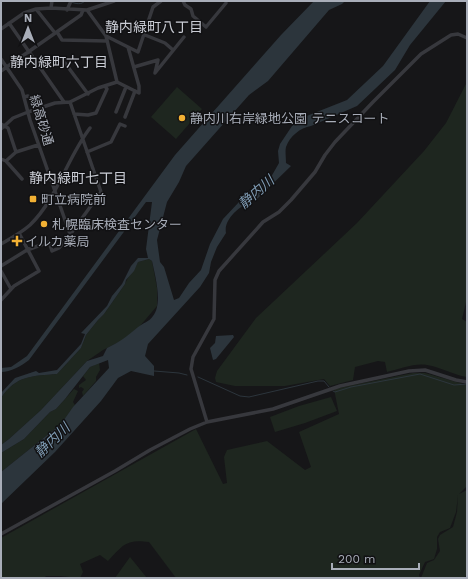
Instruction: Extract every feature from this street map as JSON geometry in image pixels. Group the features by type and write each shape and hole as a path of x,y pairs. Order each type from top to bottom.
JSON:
{"street":[{"path":"51,8 52,1"},
{"path":"1,29 24,13 36,9 51,8 85,10 114,1"},
{"path":"85,10 106,36 138,52 154,7 161,1"},
{"path":"184,1 185,5 191,9 193,16 206,27 226,3"},
{"path":"67,10 71,2"},
{"path":"36,9 62,40 106,41"},
{"path":"1,71 81,15 85,10"},
{"path":"9,23 30,51 64,102"},
{"path":"207,422 191,369 195,353 214,320 215,280 219,271 264,222 279,212 315,172 335,142 421,54 451,35 458,34 467,38"},
{"path":"145,35 165,43 173,50"},
{"path":"106,36 117,82 139,93 139,86 128,47"},
{"path":"134,67 158,60 155,73 184,37"},
{"name":"緑高砂通","path":"1,59 17,80 24,97 38,145 69,237 59,248 52,251 49,242 26,250"},
{"path":"65,63 88,94"},
{"path":"1,129 2,125 14,118 39,107 55,103 70,102 117,82"},
{"path":"74,114 96,113 107,89 105,86"},
{"path":"116,112 126,87"},
{"path":"125,117 135,91"},
{"path":"24,97 28,96 39,107"},
{"path":"70,102 101,192 72,232"},
{"path":"87,152 111,142 120,124 125,126"},
{"path":"2,125 8,128 16,152"},
{"path":"1,244 29,226 41,213 82,138 90,128"},
{"path":"6,161 16,152 38,145"},
{"path":"1,159 6,161 22,178"},
{"path":"1,300 11,289 39,271 26,250 19,233"},
{"path":"1,266 26,250"},
{"path":"1,271 11,289"},
{"path":"1,534 150,450 190,429 207,422 273,409 340,386 409,371 425,370 467,382"}],"shaded area":[{"path":"467,82 467,298 462,319 467,322 467,377 432,366 422,365 387,372 385,362 378,361 355,367 353,380 330,386 324,379 285,386 235,386 216,382 215,378 217,371 256,318 357,223 424,151 446,123"},
{"path":"177,87 202,109 176,139 151,117"},
{"path":"149,259 152,261 157,288 157,306 140,326 123,340 103,350 87,361 41,410 1,445 1,398 7,390 19,381 26,378 57,374 81,348 86,335 104,314 138,262"},
{"path":"99,363 100,370 96,377 96,381 83,396 82,392 84,389 81,387 79,388 79,385 86,380 83,376 90,367"},
{"path":"413,373 425,373 467,385 467,486 459,494 467,490 467,575 463,578 421,578 427,563 434,560 440,551 438,539 440,535 453,527 457,512 458,495 456,512 450,528 440,532 437,537 437,549 434,559 425,562 419,575 420,578 176,578 149,542 135,541 126,544 108,561 100,555 80,564 83,572 80,578 46,576 44,578 1,578 1,538 196,429 223,484 227,483 224,457 227,450 267,441 305,470 311,467 299,432 339,414 334,389"},
{"path":"74,389 78,391 73,402 75,405 61,424 1,472 1,453 24,439 50,412 56,409"},
{"path":"331,397 337,411 275,432 270,417 299,406"},
{"path":"130,557 147,578 115,578"}],"water":[{"name":"静内川","path":"314,1 345,1 329,10 268,81 249,95 186,166 179,182 167,202 157,240 160,262 164,267 174,300 179,298 189,283 201,270 210,244 223,219 258,182 264,181 271,177 279,163 278,151 280,144 292,126 304,117 347,100 383,66 430,1 446,1 410,45 395,70 357,106 303,129 290,139 286,147 286,163 291,166 257,199 245,204 235,212 228,222 226,233 217,247 211,262 209,273 200,287 148,344 145,356 154,366 154,376 131,371 118,378 101,401 55,452 1,504 1,472 61,424 73,407 109,368 108,360 90,367 56,409 50,412 24,439 1,453 1,445 41,410 87,361 103,356 107,348 150,320 156,311 158,297 156,281 152,261 149,259 138,262 134,271 126,280 125,284 104,314 86,335 81,348 57,374 33,376 19,381 7,390 1,398 1,393 15,378 36,371 39,373 57,370 81,344 85,334 81,333 107,306 112,296 122,284 131,266 138,258 148,258 146,249 152,202 146,202 29,360 12,370 1,372 1,368 11,367 27,356 175,155 281,35"},
{"path":"233,335 234,337 216,359 213,360 210,348 215,343 216,336"}],"waterway":[{"path":"71,2 79,4 85,1"},
{"path":"154,371 187,375"},
{"path":"333,391 335,392 351,387 420,374 454,385 467,384"},
{"path":"198,377 240,396 249,397 318,381 324,381 329,387"}],"place":[{"name":"静内川右岸緑地公園 テニスコート","path":"182,118"},
{"name":"町立病院前","path":"33,199"},
{"name":"札幌臨床検査センター","path":"44,224"},
{"name":"イルカ薬局","path":"17,241"}],"district":[{"name":"静内緑町八丁目","path":"154,27"},
{"name":"静内緑町六丁目","path":"59,62"},
{"name":"静内緑町七丁目","path":"78,178"}]}
